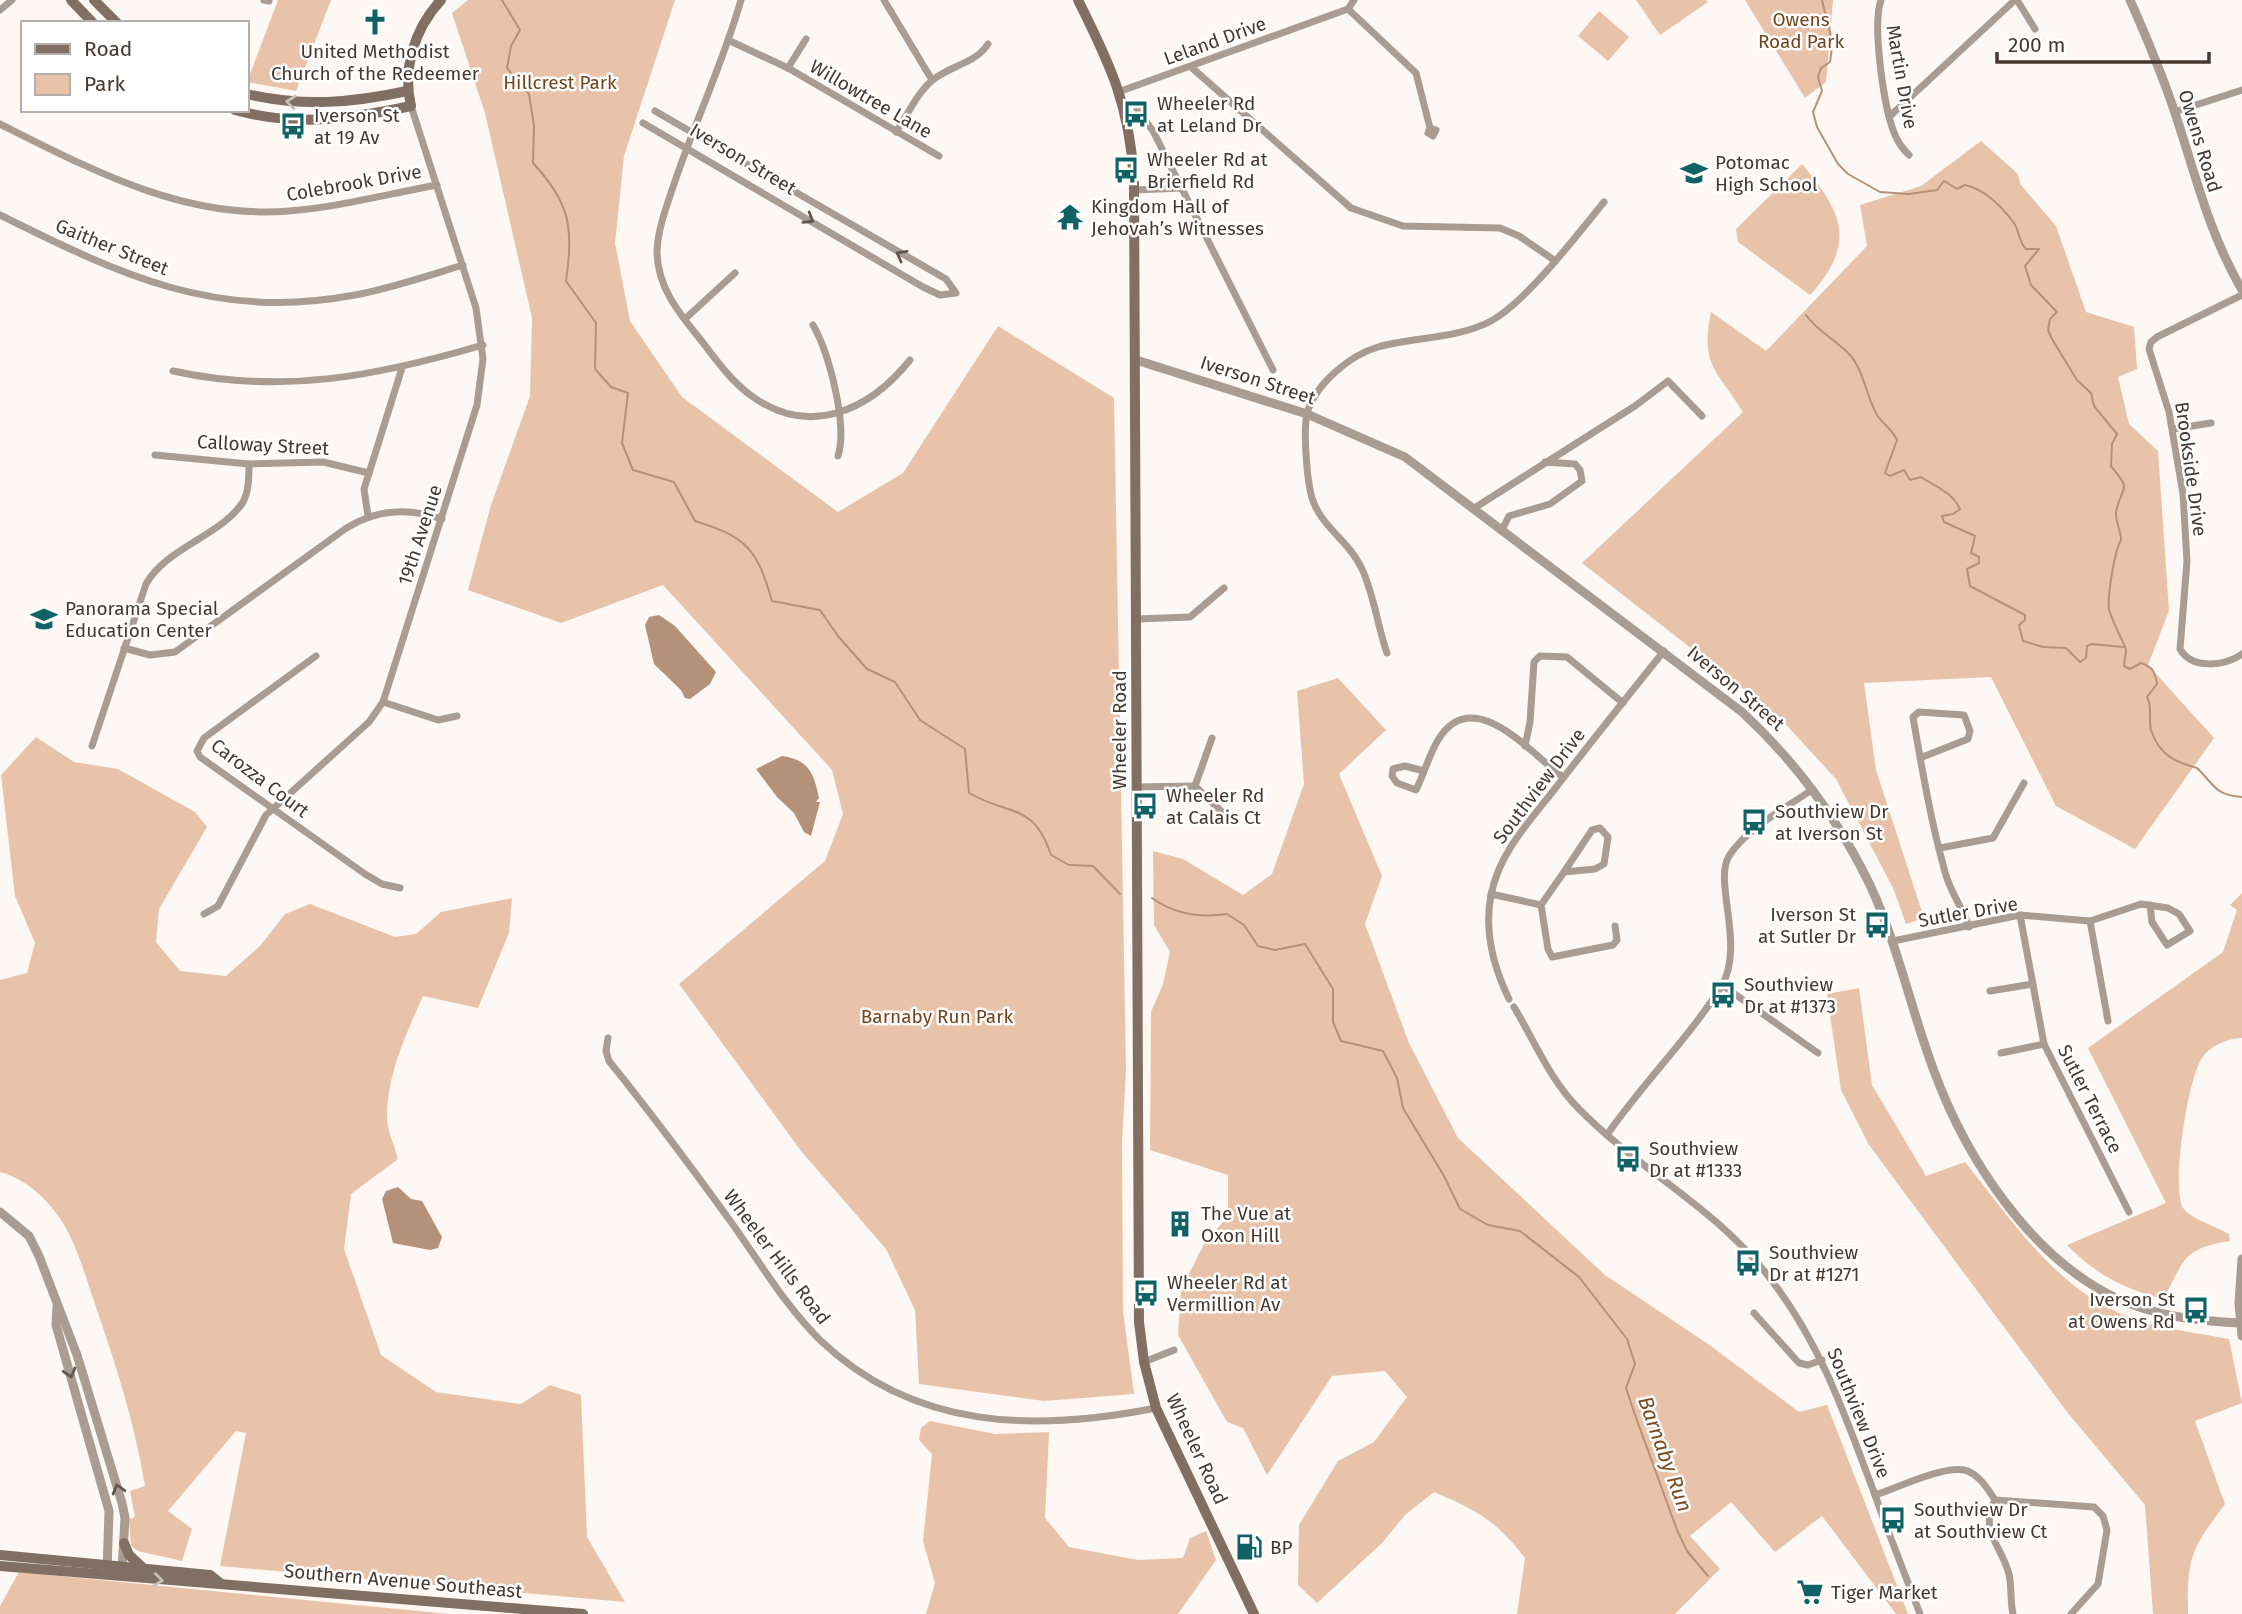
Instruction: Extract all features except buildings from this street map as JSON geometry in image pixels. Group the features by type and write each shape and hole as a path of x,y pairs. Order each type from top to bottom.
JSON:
{"main road":[{"path":"71,0 91,21"},
{"path":"94,0 112,21"},
{"path":"245,112 278,119 315,122 411,106 407,91 407,74 414,47 430,15 442,0"},
{"name":"Wheeler Road","path":"1078,0 1121,92 1130,133 1135,190 1137,1267 1144,1362 1156,1408 1254,1614"},
{"path":"248,94 290,103 316,104 361,101 407,91"},
{"path":"124,1543 129,1555 142,1567"},
{"name":"Southern Avenue Southeast","path":"0,1555 205,1585 220,1583 583,1614"},
{"name":"Southern Avenue Southeast","path":"0,1566 107,1569"},
{"name":"Southern Avenue Southeast","path":"122,1571 142,1567 209,1575 220,1583"}],"street":[{"path":"0,10 12,0"},
{"path":"741,0 730,41 692,133 666,210 657,249 663,285 685,319 730,375 751,396 797,415 838,414 873,398 910,360"},
{"path":"884,0 932,80"},
{"path":"1354,0 1348,9 1416,74 1430,128"},
{"name":"Martin Drive","path":"1881,0 1876,33 1890,116 1896,137 1909,155"},
{"path":"1890,116 2016,0 2035,29"},
{"name":"Owens Road","path":"2130,0 2174,112 2204,212 2242,290"},
{"name":"Leland Drive","path":"1121,92 1348,9"},
{"name":"Willowtree Lane","path":"788,68 806,38"},
{"name":"Willowtree Lane","path":"730,41 788,68 939,156"},
{"path":"896,132 932,80 956,65 975,59 988,44"},
{"path":"1191,67 1351,208 1403,226 1500,228 1519,236 1554,260"},
{"path":"2174,112 2242,90"},
{"name":"19th Avenue","path":"204,914 218,906 259,827 272,808 364,726 383,702 477,405 483,345 477,308 411,106"},
{"path":"1138,108 1182,188 1273,370"},
{"name":"Iverson Street","path":"643,123 923,287 940,295 956,293 946,279 655,111"},
{"name":"Colebrook Drive","path":"0,124 109,179 207,206 286,211 437,185"},
{"path":"1135,190 1182,188"},
{"path":"1387,653 1361,565 1320,516 1313,499 1308,470 1307,414 1330,378 1356,355 1378,347 1473,328 1490,321 1516,302 1604,202"},
{"name":"Gaither Street","path":"0,215 127,275 204,296 301,302 374,291 463,265"},
{"path":"685,319 735,273"},
{"name":"Brookside Drive","path":"2242,295 2157,337 2149,348 2173,429 2186,526 2185,592 2179,638 2182,653 2195,661 2214,664 2226,663 2242,654"},
{"path":"813,326 827,357 838,414 841,440 838,456"},
{"path":"173,371 268,383 349,378 402,368 483,345"},
{"name":"Iverson Street","path":"1136,360 1307,414 1405,457 1476,507 1665,650 1760,729 1813,789 1848,842 1893,942 1945,1100 1963,1135 1997,1188 2028,1228 2068,1267 2116,1298 2153,1312 2184,1319 2240,1323"},
{"path":"368,516 363,497 402,368"},
{"path":"1476,507 1635,406 1668,380 1702,416"},
{"path":"2173,429 2211,423"},
{"name":"Calloway Street","path":"155,455 249,464 323,462 369,473"},
{"path":"1503,528 1509,516 1550,504 1581,481 1582,476 1575,464 1544,462"},
{"path":"92,747 149,578 160,565 240,505 247,489 249,464"},
{"path":"124,648 150,655 175,652 345,529 368,516 409,511 442,519"},
{"path":"1137,620 1190,617 1224,588"},
{"name":"Southview Drive","path":"1509,999 1493,961 1488,918 1491,894 1514,842 1665,650"},
{"name":"Carozza Court","path":"316,656 198,745 200,757 365,874 382,884 400,888"},
{"path":"1525,747 1530,722 1534,662 1540,656 1567,657 1623,703"},
{"path":"383,702 438,720 457,716"},
{"path":"1920,758 1968,739 1969,731 1964,715 1919,712 1913,717 1920,758 1948,881 1963,908 1969,927"},
{"path":"1424,771 1400,766 1392,769 1391,776 1397,783 1414,790 1424,771 1438,739 1450,726 1462,719 1492,722 1563,777"},
{"path":"1195,786 1212,738"},
{"path":"1940,848 1993,838 2024,783"},
{"path":"1137,787 1195,786 1221,811"},
{"path":"1607,1135 1722,985 1731,948 1724,875 1728,858 1750,835 1813,789"},
{"path":"1564,872 1602,867 1608,836 1605,829 1592,830 1541,905 1548,948 1553,957 1613,945 1617,940 1615,926"},
{"path":"1491,894 1541,905"},
{"path":"2108,1021 2090,921 2141,904 2150,905 2168,908 2179,914 2190,931 2167,945 2152,922 2150,905"},
{"name":"Sutler Drive","path":"1893,942 2020,915 2090,921"},
{"name":"Sutler Terrace","path":"2020,915 2044,1044 2129,1212"},
{"path":"1990,991 2033,984"},
{"path":"1722,985 1818,1053"},
{"name":"Southview Drive","path":"1514,1007 1557,1083 1607,1135 1728,1229 1770,1277 1810,1335 1840,1399 1920,1614"},
{"name":"Wheeler Hills Road","path":"608,1038 606,1051 609,1061 774,1283 819,1339 872,1380 933,1408 986,1419 1113,1416 1156,1408"},
{"path":"2001,1053 2044,1044"},
{"path":"0,1212 29,1236 77,1355 125,1518 122,1571"},
{"path":"2242,1259 2242,1336"},
{"path":"57,1307 56,1325 109,1511 107,1569"},
{"path":"1754,1312 1799,1363 1808,1365 1822,1360"},
{"path":"1144,1362 1174,1350"},
{"path":"1875,1495 1948,1471 1966,1470 1981,1480 1995,1500"},
{"path":"1995,1500 1988,1514 1988,1526 2009,1575 2013,1614"},
{"path":"1995,1500 2094,1507 2104,1516 2108,1530 2098,1584 2071,1614"}],"green space":[{"path":"278,0 331,0 296,91 248,82"},
{"name":"Barnaby Run Park","path":"468,0 675,0 624,156 615,243 630,321 682,397 838,512 903,473 998,326 1114,398 1126,1070 1122,1142 1123,1311 1134,1394 1044,1401 919,1384 915,1310 886,1249 801,1151 679,984 825,861 843,814 832,770 663,585 561,623 468,590 491,505 530,396 532,318 485,113 452,13"},
{"path":"1636,0 1706,0 1708,2 1660,35"},
{"name":"Owens Road Park","path":"1745,0 1833,0 1826,82 1805,98"},
{"path":"1599,11 1629,37 1608,61 1578,36"},
{"path":"1981,141 2017,173 2021,185 2056,226 2086,312 2134,327 2137,369 2118,377 2129,424 2158,451 2169,611 2148,665 2214,738 2135,849 2056,806 1991,677 1864,683 1876,770 1924,918 1906,924 1893,888 1836,779 1778,716 1582,563 1743,412 1709,356 1708,330 1711,312 1766,351 1867,246 1860,205 1921,186"},
{"path":"1802,164 1827,198 1839,228 1839,244 1834,259 1810,295 1738,242 1736,229"},
{"path":"1338,678 1386,730 1339,774 1382,876 1365,924 1409,1043 1458,1138 1605,1275 1708,1344 1799,1412 1827,1405 1908,1614 1896,1614 1822,1516 1775,1552 1731,1502 1690,1536 1720,1569 1675,1614 1517,1614 1525,1558 1505,1535 1485,1518 1434,1492 1405,1515 1382,1543 1317,1603 1298,1585 1299,1525 1338,1461 1374,1442 1407,1397 1385,1371 1332,1376 1267,1475 1243,1428 1227,1422 1178,1335 1181,1290 1204,1244 1228,1216 1228,1175 1150,1150 1151,1012 1163,984 1170,952 1154,925 1153,851 1183,859 1243,895 1272,874 1304,784 1297,691"},
{"path":"36,737 74,762 118,769 195,812 207,827 159,909 156,942 180,971 226,976 260,946 285,914 310,904 395,937 416,934 441,912 512,898 509,933 478,1008 423,996 399,1055 390,1086 387,1122 398,1159 351,1194 344,1249 381,1355 436,1392 521,1404 550,1385 581,1395 587,1537 625,1602 220,1566 246,1433 236,1431 168,1511 192,1529 182,1561 138,1551 131,1546 129,1519 135,1517 130,1491 145,1486 125,1397 84,1270 67,1230 55,1211 30,1187 0,1172 0,980 27,973 35,943 15,896 1,775"},
{"path":"2242,893 2242,1038 2216,1045 2204,1055 2198,1066 2187,1106 2179,1178 2183,1208 2198,1219 2229,1234 2230,1241 2202,1248 2186,1258 2163,1299 2111,1279 2088,1264 2067,1245 2166,1203 2088,1048 2223,952 2237,910 2230,905"},
{"path":"1859,988 1872,1085 1926,1176 1965,1162 2034,1247 2073,1285 2095,1300 2119,1313 2145,1322 2229,1339 2242,1403 2195,1421 2225,1504 2193,1554 2188,1614 2153,1614 2145,1505 2067,1412 1869,1145 1841,1090 1827,994"},
{"path":"930,1421 995,1434 1049,1432 1045,1518 1069,1547 1138,1560 1183,1558 1190,1538 1206,1531 1216,1560 1178,1614 926,1614 935,1583 923,1541 932,1454 919,1440 921,1428"},
{"path":"19,1572 449,1614 0,1614 0,1606"}],"shaded area":[{"path":"659,615 675,626 716,672 710,684 690,699 685,698 681,690 654,664 645,625 649,617"},
{"path":"782,756 804,764 815,781 819,798 816,802 820,802 811,836 804,832 794,813 777,797 756,769"},
{"path":"398,1187 411,1199 422,1201 442,1237 438,1248 430,1250 393,1243 382,1199 386,1191"}],"waterway":[{"name":"Barnaby Run","path":"502,0 520,30 511,46 507,68 529,94 534,126 533,163 555,191 566,217 569,231 566,281 596,323 595,369 611,387 628,393 622,443 633,470 674,482 695,521 727,533 755,557 772,601 820,610 838,636 867,669 895,682 920,720 965,749 969,793 1028,818 1044,838 1051,855 1069,865 1093,866 1120,894"},
{"path":"1822,0 1832,45 1830,62 1821,68 1818,77 1822,91 1813,112 1817,127 1838,164 1848,174 1880,192 1909,194 1937,190 1944,181 1957,189 1965,185 1972,187 2004,211 2014,223 2026,249 2039,249 2025,266 2031,285 2057,312 2050,319 2048,330 2077,380 2091,393 2094,406 2117,434 2112,444 2111,466 2122,480 2124,488 2116,512 2121,540 2110,584 2109,609 2126,650 2124,666 2130,669 2141,663 2151,668 2154,673 2157,684 2147,697 2150,726 2158,746 2175,760 2197,768 2220,791 2242,797"},
{"path":"1806,315 1855,361 1877,415 1897,440 1885,473 1890,476 1904,470 1910,480 1921,477 1943,490 1957,503 1960,509 1953,514 1942,516 1944,522 1975,536 1971,553 1979,557 1979,563 1967,569 1970,586 2025,615 2025,620 2019,625 2023,641 2043,647 2066,648 2080,662 2086,658 2087,646 2092,644 2123,647"},
{"name":"Barnaby Run","path":"1152,898 1169,908 1188,914 1227,914 1244,925 1258,946 1275,950 1305,944 1333,989 1333,1022 1341,1041 1383,1051 1397,1078 1403,1108 1444,1176 1460,1209 1488,1225 1520,1231 1579,1277 1627,1339 1635,1364 1626,1388 1634,1412 1677,1530 1687,1551 1708,1576"}],"place":[{"name":"United Methodist Church of the Redeemer","path":"375,22"},
{"name":"Wheeler Rd at Leland Dr","path":"1136,114"},
{"name":"Iverson St at 19 Av","path":"293,126"},
{"name":"Wheeler Rd at Brierfield Rd","path":"1126,170"},
{"name":"Potomac High School","path":"1694,173"},
{"name":"Kingdom Hall of Jehovah’s Witnesses","path":"1070,217"},
{"name":"Panorama Special Education Center","path":"44,619"},
{"name":"Wheeler Rd at Calais Ct","path":"1145,806"},
{"name":"Southview Dr at Iverson St","path":"1754,822"},
{"name":"Iverson St at Sutler Dr","path":"1877,925"},
{"name":"Southview Dr at #1373","path":"1723,995"},
{"name":"Southview Dr at #1333","path":"1628,1159"},
{"name":"The Vue at Oxon Hill","path":"1180,1224"},
{"name":"Southview Dr at #1271","path":"1748,1263"},
{"name":"Wheeler Rd at Vermillion Av","path":"1146,1293"},
{"name":"Iverson St at Owens Rd","path":"2196,1310"},
{"name":"Southview Dr at Southview Ct","path":"1893,1520"},
{"name":"BP","path":"1249,1547"},
{"name":"Tiger Market","path":"1810,1592"}],"park label":[{"name":"Hillcrest Park","path":"560,82"}]}
